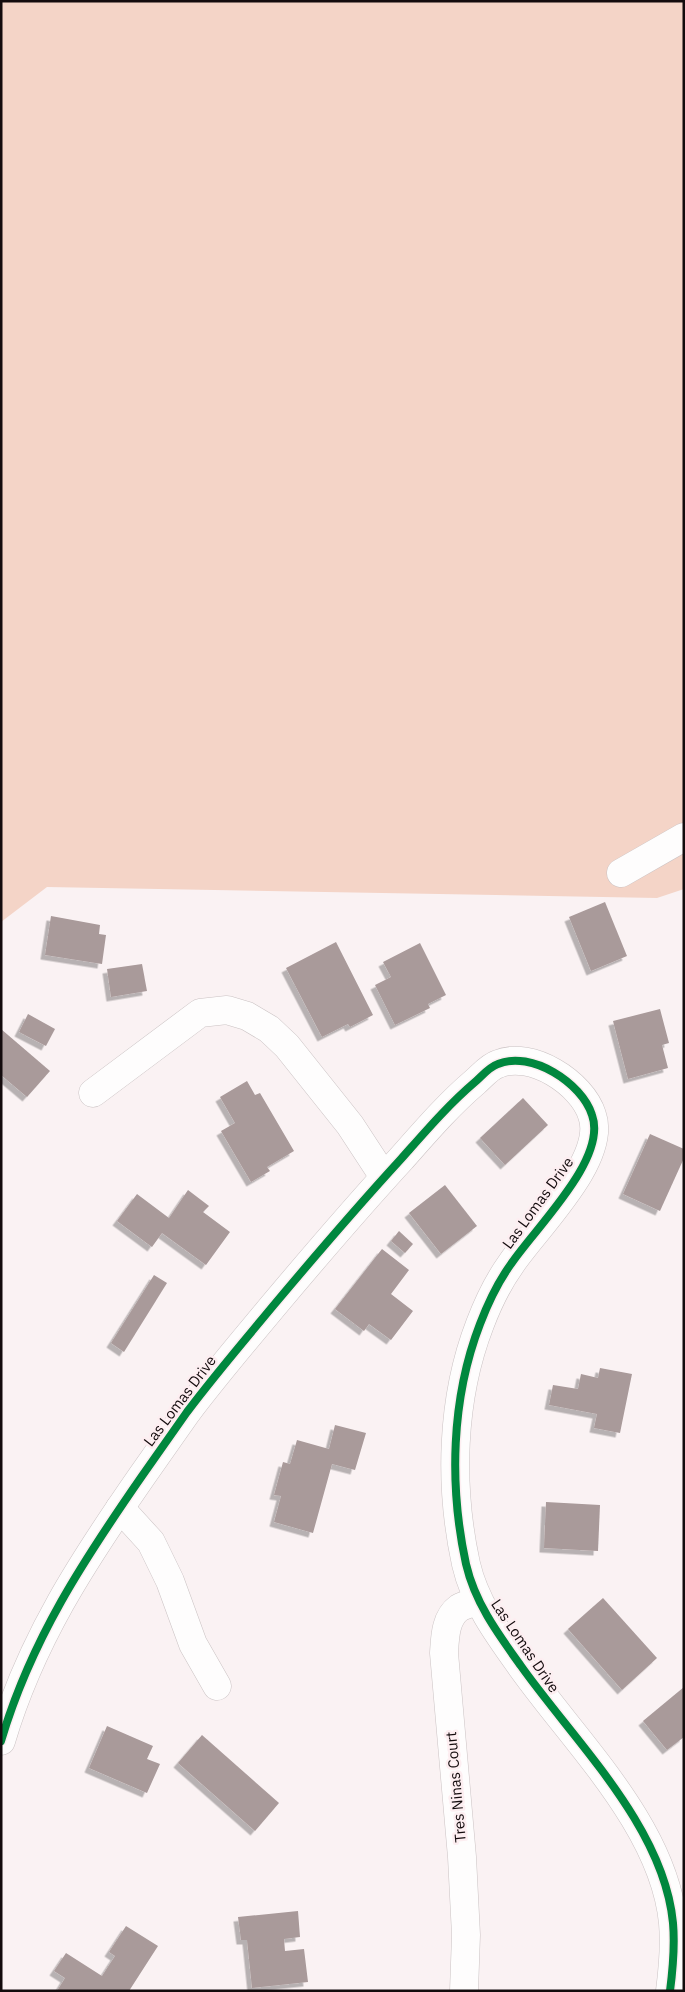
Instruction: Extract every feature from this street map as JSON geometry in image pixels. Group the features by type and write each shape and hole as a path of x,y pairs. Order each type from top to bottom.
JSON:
{"street":[{"path":"621,874 684,837"},
{"path":"93,1093 200,1014 227,1010 246,1016 269,1029 287,1046 350,1125 384,1177"},
{"name":"Las Lomas Drive","path":"1,1741 25,1672 48,1622 120,1508 188,1411 296,1278 384,1177 456,1099 497,1064 517,1060 532,1062 544,1067 569,1084 582,1097 590,1108 595,1121 594,1139 588,1157 566,1192 510,1265 488,1304 468,1360 456,1428 456,1492 461,1539 468,1571 478,1601 498,1634 548,1704 585,1749 618,1794 641,1829 656,1860 667,1890 673,1921 674,1955 670,1991"},
{"path":"120,1508 151,1542 170,1581 193,1644 217,1686"},
{"name":"Tres Ninas Court","path":"464,1991 466,1935 462,1857 444,1653 446,1632 450,1618 459,1608 478,1601"}],"shaded area":[{"path":"1,1 684,1 684,889 657,898 47,887 1,922"}],"building":[{"path":"605,902 627,956 591,971 569,917"},
{"path":"51,916 100,925 99,934 106,935 102,964 45,955"},
{"path":"336,942 373,1015 350,1027 348,1024 322,1037 286,968"},
{"path":"420,943 446,995 428,1004 430,1008 395,1025 375,985 391,977 383,962"},
{"path":"142,964 147,991 111,997 107,969"},
{"path":"660,1009 669,1043 662,1045 668,1068 628,1079 613,1021"},
{"path":"28,1014 55,1029 46,1046 19,1032"},
{"path":"1,1029 50,1071 27,1097 1,1075"},
{"path":"247,1081 255,1095 260,1093 294,1151 267,1167 270,1171 251,1182 221,1131 235,1123 220,1097"},
{"path":"523,1098 548,1125 505,1165 480,1138"},
{"path":"650,1134 684,1149 684,1158 660,1211 623,1194"},
{"path":"445,1185 477,1226 441,1254 409,1213"},
{"path":"188,1190 209,1206 203,1212 230,1232 206,1265 162,1233 152,1247 117,1221 137,1194 169,1218"},
{"path":"399,1231 413,1244 405,1253 391,1241"},
{"path":"382,1249 409,1270 391,1294 413,1311 391,1340 369,1324 364,1331 335,1309"},
{"path":"154,1275 167,1283 124,1352 111,1343"},
{"path":"600,1368 632,1374 620,1433 594,1428 597,1414 549,1405 553,1385 578,1389 581,1374 598,1378"},
{"path":"335,1425 366,1433 355,1470 332,1464 313,1533 274,1522 281,1496 274,1495 283,1462 290,1464 297,1440 329,1449"},
{"path":"546,1502 600,1505 598,1551 544,1548"},
{"path":"603,1598 657,1658 622,1690 568,1629"},
{"path":"684,1687 684,1737 667,1750 643,1721"},
{"path":"107,1726 153,1746 147,1759 160,1764 147,1793 89,1768"},
{"path":"202,1735 279,1803 255,1831 178,1763"},
{"path":"298,1911 300,1937 284,1939 285,1951 304,1949 308,1982 252,1988 247,1940 241,1940 238,1917"},
{"path":"126,1926 158,1946 129,1991 57,1991 65,1978 54,1971 66,1953 102,1976 115,1956 109,1952"}],"cycle path":[{"path":"1,1741 27,1669 43,1635 79,1571 120,1508 208,1385 336,1232 455,1100 495,1065 511,1061 540,1066 554,1072 578,1092 592,1115 594,1133 589,1152 580,1172 511,1264 498,1285 483,1316 470,1353 458,1412 456,1443 455,1474 461,1534 470,1578 488,1618 521,1666 614,1787 653,1853 666,1888 673,1923 674,1940 670,1991"}]}
